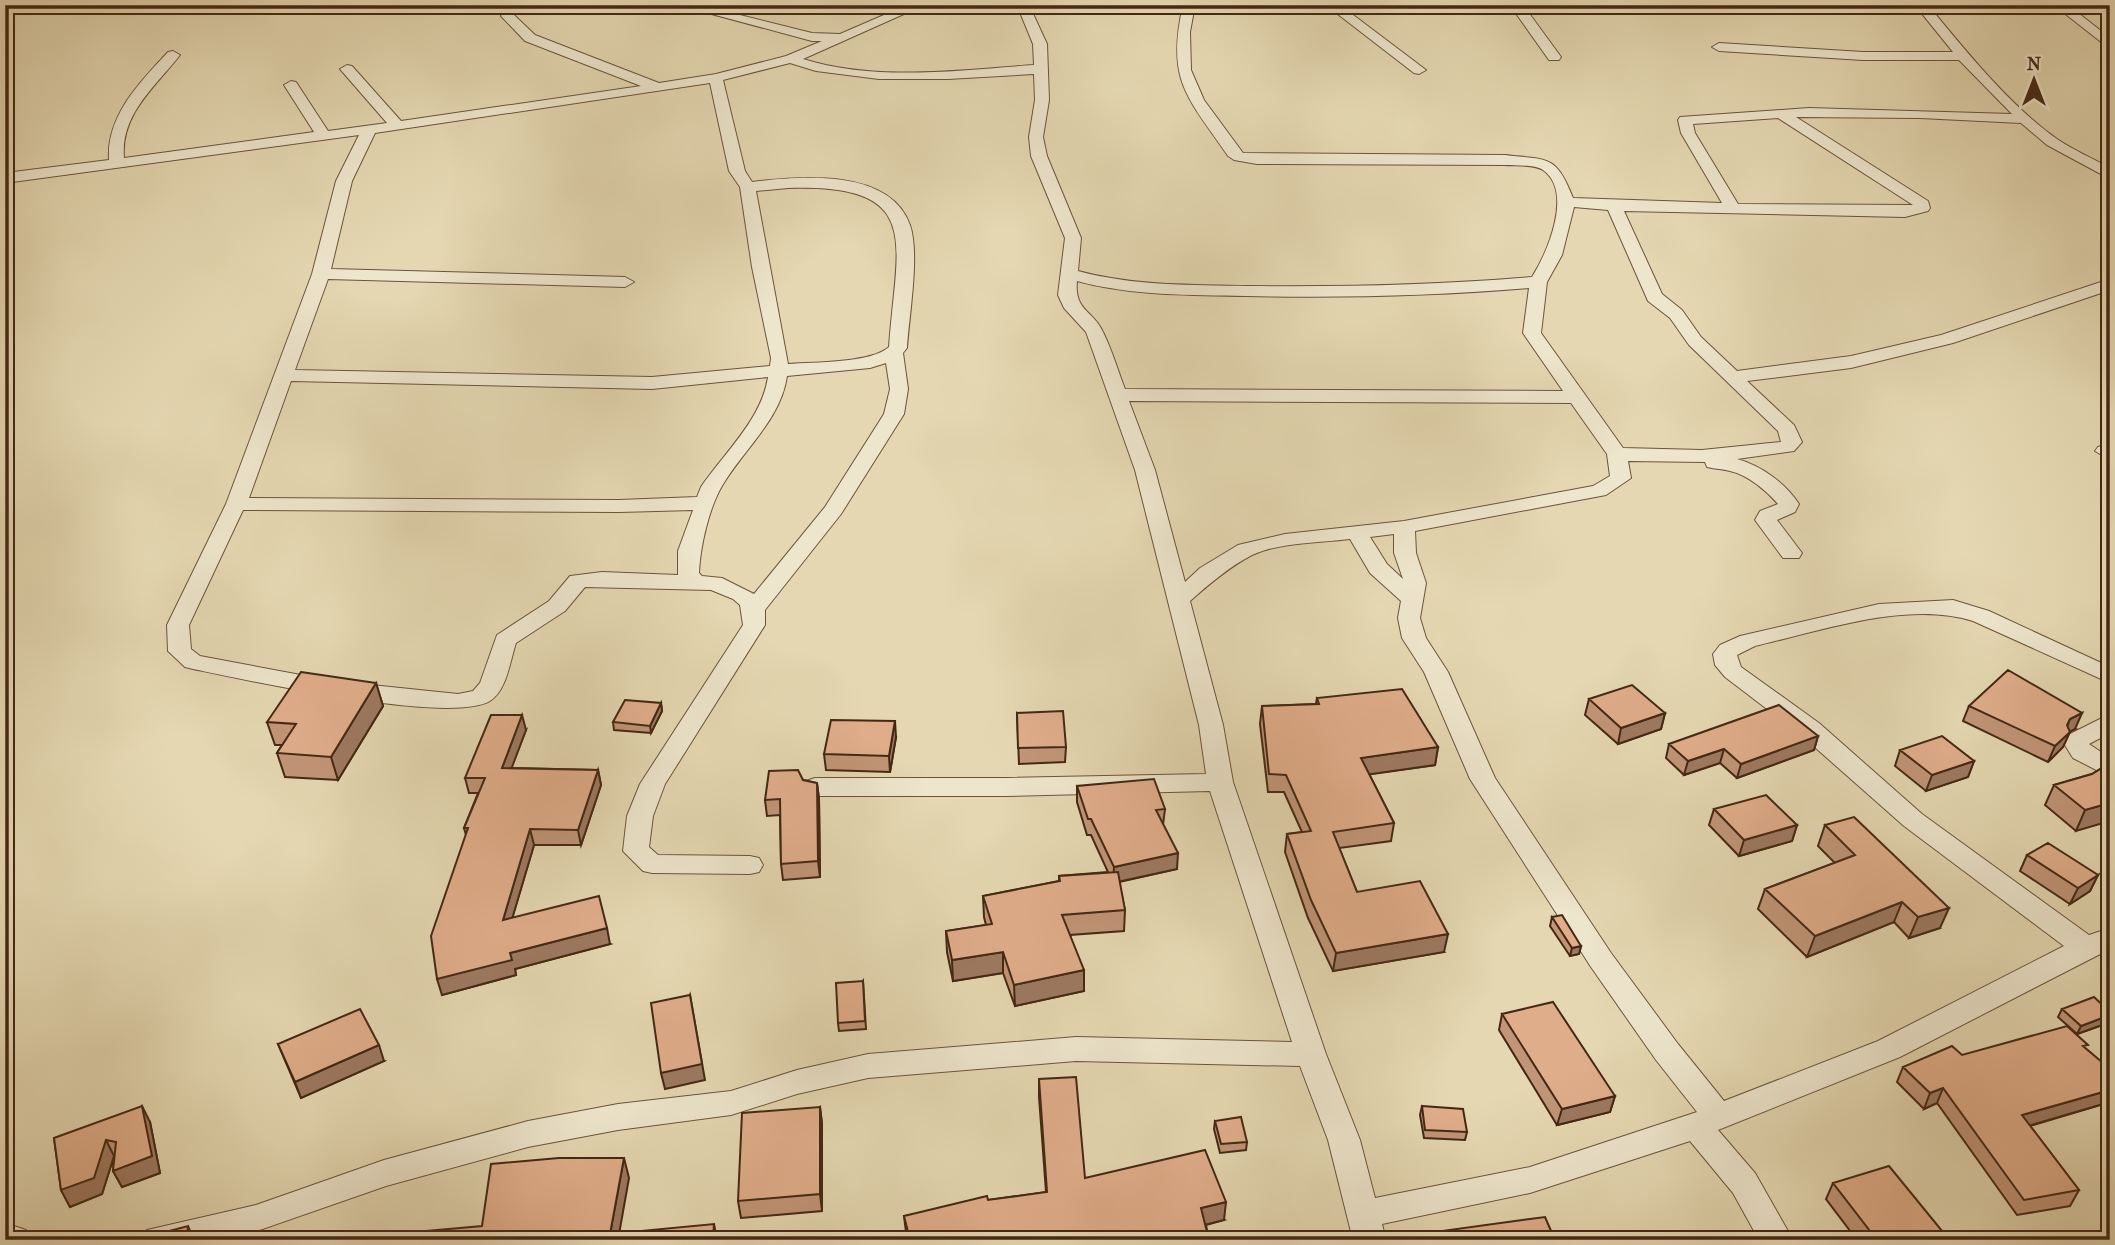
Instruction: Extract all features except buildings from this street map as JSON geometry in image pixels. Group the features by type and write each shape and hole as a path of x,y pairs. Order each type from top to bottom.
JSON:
{"street":[{"path":"513,5 506,16 530,38 661,89"},
{"path":"684,5 818,41 845,37 918,5"},
{"path":"1023,5 1040,44 1042,100 1036,137 1046,176 1073,239 1067,295 1070,303 1094,331 1145,470 1211,725 1220,782 1311,1054 1344,1140 1367,1227 1530,1180 1707,1121 1889,1049 2101,944"},
{"path":"1180,598 1208,573 1245,550 1285,540 1404,527 1599,491 1621,478 1617,454 1532,333 1538,282 1554,255 1567,202 1556,174 1545,164 1534,162 1239,157 1233,153 1193,96 1184,77 1181,60 1189,5"},
{"path":"1332,5 1419,70"},
{"path":"1516,5 1554,57"},
{"path":"1921,5 1963,56 2025,119 2052,142 2110,174"},
{"path":"2060,5 2110,44"},
{"path":"5,178 117,165 661,89 790,59 818,41"},
{"path":"1719,47 1863,56 1963,56"},
{"path":"117,165 116,140 126,116 139,93 173,55"},
{"path":"790,59 821,69 880,74 922,75 1041,69"},
{"path":"348,69 397,126"},
{"path":"695,582 688,573 690,551 711,487 760,420 775,394 779,358 760,267 748,187 737,171 716,78"},
{"path":"291,85 324,136"},
{"path":"1567,202 1614,206 1905,212 1922,208 1922,204 1901,189 1780,114"},
{"path":"1733,209 1688,133 1685,120 1780,114 1920,114 2025,119"},
{"path":"369,130 344,181 321,274 236,505 178,625 180,651 193,662 333,689 458,702 481,696 491,686 505,640 557,606 578,581 586,579 714,583 741,594 754,609"},
{"path":"285,374 652,383 870,362 890,356 898,348 904,236 896,213 881,197 868,189 808,184 748,187"},
{"path":"1614,206 1654,297 1676,314 1695,341 1787,429 1792,442 1787,447 1771,450 1691,456 1617,454"},
{"path":"321,274 625,282"},
{"path":"1069,274 1118,286 1263,291 1483,287 1538,282"},
{"path":"1731,377 1851,362 1911,348 1947,339 2110,284"},
{"path":"750,865 652,864 636,851 635,836 640,811 653,784 754,625 754,609 834,510 894,414 899,388 894,352"},
{"path":"1117,395 1578,397"},
{"path":"1691,456 1703,461 1744,468 1776,489 1789,503 1788,508 1767,515 1766,520 1791,553"},
{"path":"236,505 619,506 706,503"},
{"path":"1404,527 1405,553 1415,583 1415,592 1410,598 1409,618 1414,638 1436,672 1483,779 1601,960 1667,1052 1777,1240"},
{"path":"1357,533 1378,568 1410,598"},
{"path":"2101,944 1913,820 1810,729 1732,672 1727,665 1725,654 1748,641 1879,611 1925,606 1953,607 1981,615 2110,677"},
{"path":"2110,722 2075,742 2082,752 2110,769"},
{"path":"815,787 980,788 1220,782"},
{"path":"159,1240 200,1234 256,1219 384,1173 528,1135 618,1117 731,1103 797,1082 868,1066 1076,1049 1311,1054"},
{"path":"5,1237 14,1240"}]}
